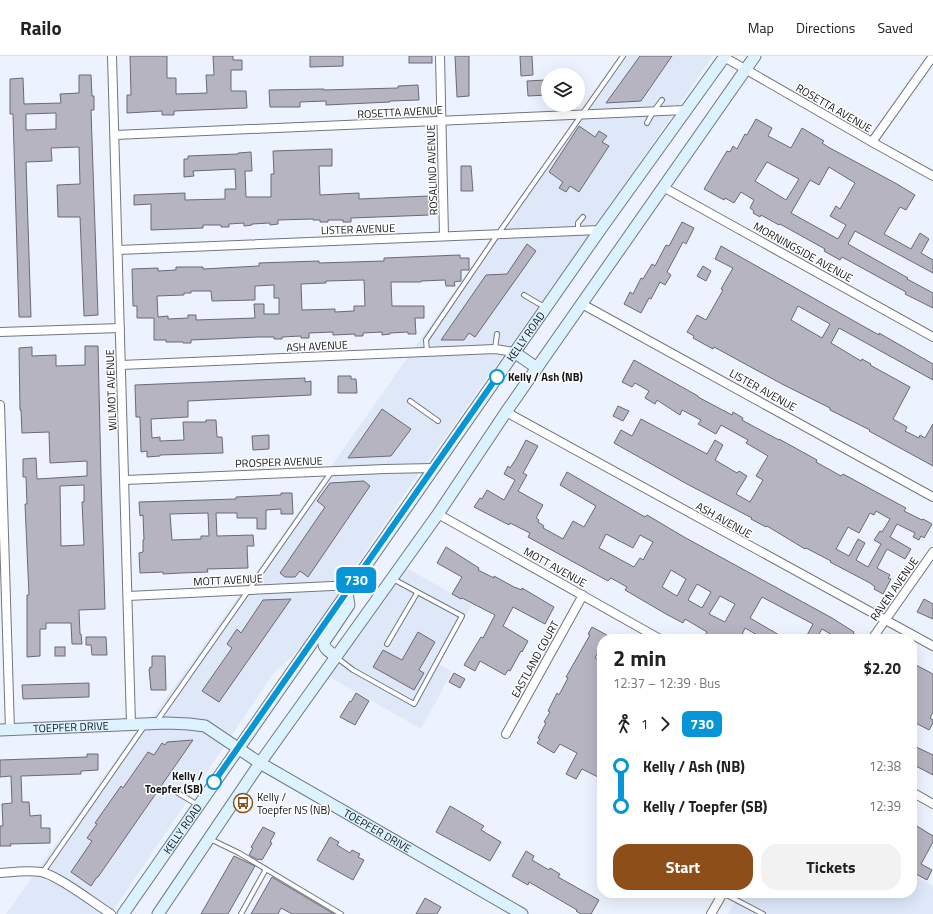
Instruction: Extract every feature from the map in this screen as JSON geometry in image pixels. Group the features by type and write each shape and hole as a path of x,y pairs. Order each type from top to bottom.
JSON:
{"street":[{"name":"WILMOT AVENUE","path":"112,56 131,724"},
{"name":"ROSALIND AVENUE","path":"440,56 444,236"},
{"name":"ROSETTA AVENUE","path":"725,56 746,70 933,176"},
{"name":"KELLY ROAD","path":"123,914 514,352 685,110 725,56"},
{"path":"161,912 260,763 438,514 506,412 755,56"},
{"path":"872,142 933,56"},
{"name":"ROSETTA AVENUE","path":"115,135 685,110"},
{"name":"MORNINGSIDE AVENUE","path":"663,187 933,337"},
{"name":"LISTER AVENUE","path":"118,250 600,230"},
{"name":"LISTER AVENUE","path":"582,304 933,497"},
{"path":"0,332 120,328"},
{"name":"ASH AVENUE","path":"121,365 495,349 514,352"},
{"path":"514,352 537,368"},
{"path":"0,405 5,730"},
{"name":"ASH AVENUE","path":"506,412 911,634"},
{"name":"PROSPER AVENUE","path":"125,480 434,468"},
{"name":"MOTT AVENUE","path":"438,514 651,634"},
{"name":"RAVEN AVENUE","path":"875,634 933,552"},
{"path":"336,656 323,645 348,605 350,589"},
{"name":"MOTT AVENUE","path":"128,596 249,590 350,589"},
{"name":"EASTLAND COURT","path":"506,734 583,595"},
{"name":"ASH AVENUE","path":"917,637 933,646"},
{"name":"TOEPFER DRIVE","path":"5,730 131,724 189,724 205,726 260,763 522,914"},
{"path":"917,795 933,804"},
{"path":"0,873 42,873 55,878 111,914"},
{"path":"711,914 720,898"}],"lane":[{"path":"427,352 426,340 498,234 623,56"},
{"path":"647,123 662,100"},
{"path":"578,231 578,223 583,217"},
{"path":"524,295 546,308"},
{"path":"495,349 497,334"},
{"path":"410,401 438,421"},
{"path":"42,873 249,590 332,471"},
{"path":"336,656 352,670 414,704 462,616 392,579"},
{"path":"387,644 416,593"},
{"path":"178,793 199,805"},
{"path":"209,838 239,853 341,914"},
{"path":"241,914 266,869"},
{"path":"733,898 763,914"}],"shaded area":[{"path":"619,56 713,56 602,217 406,492 301,648 273,674 111,914 6,914 132,737 156,712 337,458 580,112 585,112 585,104"},
{"path":"405,567 472,605 439,664 452,672 421,729 328,676"},
{"path":"917,877 933,886 933,914 728,914 737,898 917,898"}],"building":[{"path":"130,56 167,56 167,78 176,78 176,94 207,93 206,75 214,75 213,56 233,56 233,60 242,60 242,70 231,70 231,91 246,91 247,108 174,111 174,115 162,115 162,111 127,113 127,95 131,95"},
{"path":"310,56 343,56 343,66 310,67"},
{"path":"409,56 432,56 432,63 409,63"},
{"path":"455,56 469,56 469,96 457,97"},
{"path":"520,56 532,56 533,75 521,76"},
{"path":"640,56 672,56 641,101 606,103"},
{"path":"79,75 91,75 92,96 94,96 94,110 91,110 98,315 84,316 80,217 58,217 57,185 80,184 79,147 51,148 52,161 26,162 31,317 19,317 13,114 10,114 10,79 23,78 24,104 61,103 60,94 79,93","holes":["56,113 56,129 26,130 26,114"]},
{"path":"541,80 541,95 528,96 527,81"},
{"path":"418,85 419,100 326,105 326,101 300,102 300,107 270,107 269,90 398,88 398,86"},
{"path":"756,119 772,128 768,136 791,148 802,128 824,141 822,143 828,147 915,195 906,210 900,207 884,234 911,249 920,233 929,239 921,253 933,260 933,273 855,231 848,244 933,293 933,308 905,294 906,292 842,257 840,260 824,251 825,249 780,224 779,225 761,215 760,217 753,213 754,211 750,208 754,200 741,192 734,203 725,198 724,200 704,189 727,151 730,152 733,146 737,149 745,134 747,135","holes":["767,162 799,179 786,200 755,181","829,167 855,183 840,209 836,206 830,216 846,225 838,239 791,213 810,180 819,185"]},
{"path":"579,126 595,137 599,131 607,136 602,142 609,146 579,192 570,186 566,192 559,188 563,182 549,172"},
{"path":"332,149 332,166 319,166 320,195 359,193 359,199 429,196 430,215 351,218 351,222 343,222 343,220 328,220 328,222 320,222 320,220 313,219 278,220 278,224 270,225 270,223 244,226 244,223 229,224 229,227 221,227 221,225 203,225 203,228 151,230 151,204 134,205 134,195 185,193 185,200 225,199 225,189 236,189 235,169 193,171 194,176 184,177 184,159 188,159 188,156 251,152 252,171 245,171 246,197 271,197 271,174 274,174 273,151"},
{"path":"461,166 471,166 473,191 461,191"},
{"path":"682,222 694,228 686,244 683,242 667,272 671,275 665,285 660,282 651,299 649,298 641,313 624,304 630,292 633,294 641,278 643,279 652,264 655,266 666,245 669,246"},
{"path":"527,244 536,251 475,337 469,333 464,340 441,340 486,275 507,274"},
{"path":"721,246 933,364 933,380 839,328 831,343 910,387 893,419 907,427 905,431 919,438 920,435 925,438 933,424 933,466 869,431 870,430 830,410 830,408 714,347 713,349 693,338 694,336 687,332 697,315 706,320 723,290 721,289 733,268 715,259","holes":["798,306 830,324 822,338 791,320"]},
{"path":"460,255 460,258 469,258 469,270 461,270 461,281 454,282 455,286 446,286 445,280 391,282 392,306 424,306 424,318 415,318 416,334 408,334 408,332 382,335 382,332 363,333 363,336 355,336 355,334 333,335 333,332 309,333 309,338 301,338 301,336 282,337 282,339 274,339 274,337 258,337 191,340 191,343 166,342 166,340 154,340 154,318 137,318 137,306 133,306 132,269 158,268 158,271 176,270 176,267 203,267 203,269 259,266 259,263 384,261 384,258","holes":["364,280 365,306 354,306 354,311 335,312 335,309 302,310 301,284 326,283 326,281","274,285 274,298 279,298 279,314 264,314 264,304 254,304 255,318 196,320 196,315 188,315 188,318 168,319 168,316 158,317 157,296 184,295 184,293 191,293 191,291 211,291 212,301 255,300 255,286"]},
{"path":"703,266 711,271 706,281 697,276"},
{"path":"85,346 98,346 105,609 79,610 82,644 72,644 71,623 46,623 46,629 40,629 40,656 27,657 27,595 29,595 25,504 27,504 26,477 23,477 23,459 36,458 37,479 87,476 87,461 50,463 49,432 22,433 19,348 32,347 32,356 56,355 56,366 85,365","holes":["84,485 84,502 82,502 84,545 61,546 60,486"]},
{"path":"634,360 732,415 733,412 743,418 742,420 817,460 816,462 841,476 843,474 906,508 904,511 932,524 924,538 921,536 919,540 913,537 915,533 897,524 890,537 911,549 905,559 887,549 877,568 890,575 888,578 891,579 883,594 874,589 875,587 870,583 830,562 831,561 806,548 805,549 767,526 766,527 751,519 752,518 614,443 621,430 632,436 641,419 707,454 715,440 723,445 715,460 737,473 739,471 747,476 736,494 750,502 763,480 756,476 768,456 746,443 748,440 721,425 716,434 698,424 701,420 682,410 680,415 657,400 655,404 645,398 649,391 635,383 632,387 622,382","holes":["876,511 890,519 882,532 880,531 874,540 881,544 868,567 856,560 865,543 858,539 849,556 836,549 848,527 859,533 870,513 874,515"]},
{"path":"338,376 351,376 351,379 356,379 357,393 338,393"},
{"path":"305,378 305,382 311,381 311,395 188,401 188,417 151,419 152,438 160,437 160,441 184,440 183,422 206,422 206,420 216,420 217,437 222,437 223,453 160,455 147,457 147,451 141,452 140,417 136,417 135,385"},
{"path":"618,406 629,411 623,421 613,416"},
{"path":"382,409 411,429 391,456 348,458"},
{"path":"269,435 269,449 253,450 252,436"},
{"path":"526,440 538,446 523,473 527,475 518,491 543,505 536,518 539,520 538,522 544,526 543,528 563,539 573,521 584,527 596,506 560,485 567,472 645,517 647,515 684,537 832,618 854,632 853,634 830,634 822,629 819,634 808,634 813,624 762,597 750,618 777,634 755,634 745,628 742,634 706,634 707,632 685,619 683,623 625,590 627,587 611,578 608,581 528,537 530,533 510,523 509,525 474,507 480,498 482,499 487,490 504,500 515,480 504,474 508,466 510,468","holes":["606,534 633,548 640,535 653,542 643,560 640,558 634,567 599,548","671,570 686,579 677,596 662,587","697,584 711,592 702,608 688,600","720,596 735,604 725,622 709,614"]},
{"path":"364,481 370,486 308,577 300,571 295,577 285,577 280,573 325,507 317,501 330,483"},
{"path":"281,493 292,493 293,514 281,514 281,509 266,510 266,529 257,529 257,518 237,518 237,513 216,513 217,536 253,535 254,546 247,546 248,568 207,569 208,572 163,574 163,572 140,573 139,553 143,552 144,540 143,515 140,516 139,502 236,499 236,497 281,495","holes":["208,513 209,536 201,536 201,539 172,540 170,514"]},
{"path":"446,547 479,568 478,570 494,578 494,576 514,587 522,590 522,588 554,607 545,624 513,607 503,626 528,641 510,671 508,670 505,675 480,661 475,671 464,665 481,637 483,638 495,615 452,594 462,577 437,563"},
{"path":"291,599 219,702 202,691 232,648 227,644 237,629 241,633 263,600"},
{"path":"924,599 933,604 933,619 917,612"},
{"path":"592,627 605,634 597,634 597,654 595,658 597,659 597,776 582,769 576,779 566,774 577,753 560,744 554,753 537,743 546,723 544,722 550,712 548,711 557,693 559,695 568,678 566,677 590,635 588,634"},
{"path":"418,632 435,642 419,670 424,673 414,690 373,667 383,650 402,660"},
{"path":"86,637 106,637 107,655 92,655 91,645 86,645"},
{"path":"55,647 65,647 65,656 55,656"},
{"path":"152,656 165,656 166,690 151,690 149,669 152,667"},
{"path":"917,666 933,674 933,712 930,718 933,720 933,723 929,730 917,724"},
{"path":"454,673 465,679 460,688 449,682"},
{"path":"89,683 89,697 23,699 22,685"},
{"path":"356,693 369,701 355,725 340,717"},
{"path":"193,740 91,886 71,872 92,841 87,838 97,824 95,823 121,786 123,788 148,752 154,755 162,743 165,745 167,742"},
{"path":"917,747 933,755 933,775 917,767"},
{"path":"87,754 98,754 98,770 81,771 81,774 21,776 22,802 29,802 30,816 41,815 41,828 50,828 50,843 10,844 11,846 0,846 0,826 3,826 2,804 12,803 11,776 0,777 0,760 87,757"},
{"path":"450,806 484,826 481,830 501,842 490,861 436,832"},
{"path":"917,826 933,836 933,842 921,864 932,870 927,880 917,875"},
{"path":"263,827 275,833 270,842 272,843 262,860 258,860 249,855 253,848 251,847"},
{"path":"330,837 339,842 337,845 350,853 352,850 360,854 358,857 364,860 353,880 317,860"},
{"path":"526,851 534,856 532,860 549,870 550,868 560,874 558,877 599,900 591,914 581,914 576,911 577,910 529,882 528,885 512,876"},
{"path":"234,856 255,866 228,914 201,914"},
{"path":"272,877 334,914 292,914 281,908 278,914 251,914"},
{"path":"425,898 441,907 437,914 416,914"}],"bus line":[{"name":"730","path":"214,782 497,377"}],"place":[{"name":"Kelly / Ash (NB)","path":"497,377"},
{"name":"Kelly / Toepfer (SB)","path":"214,782"},
{"name":"Kelly / Toepfer NS (NB)","path":"243,803"}]}
